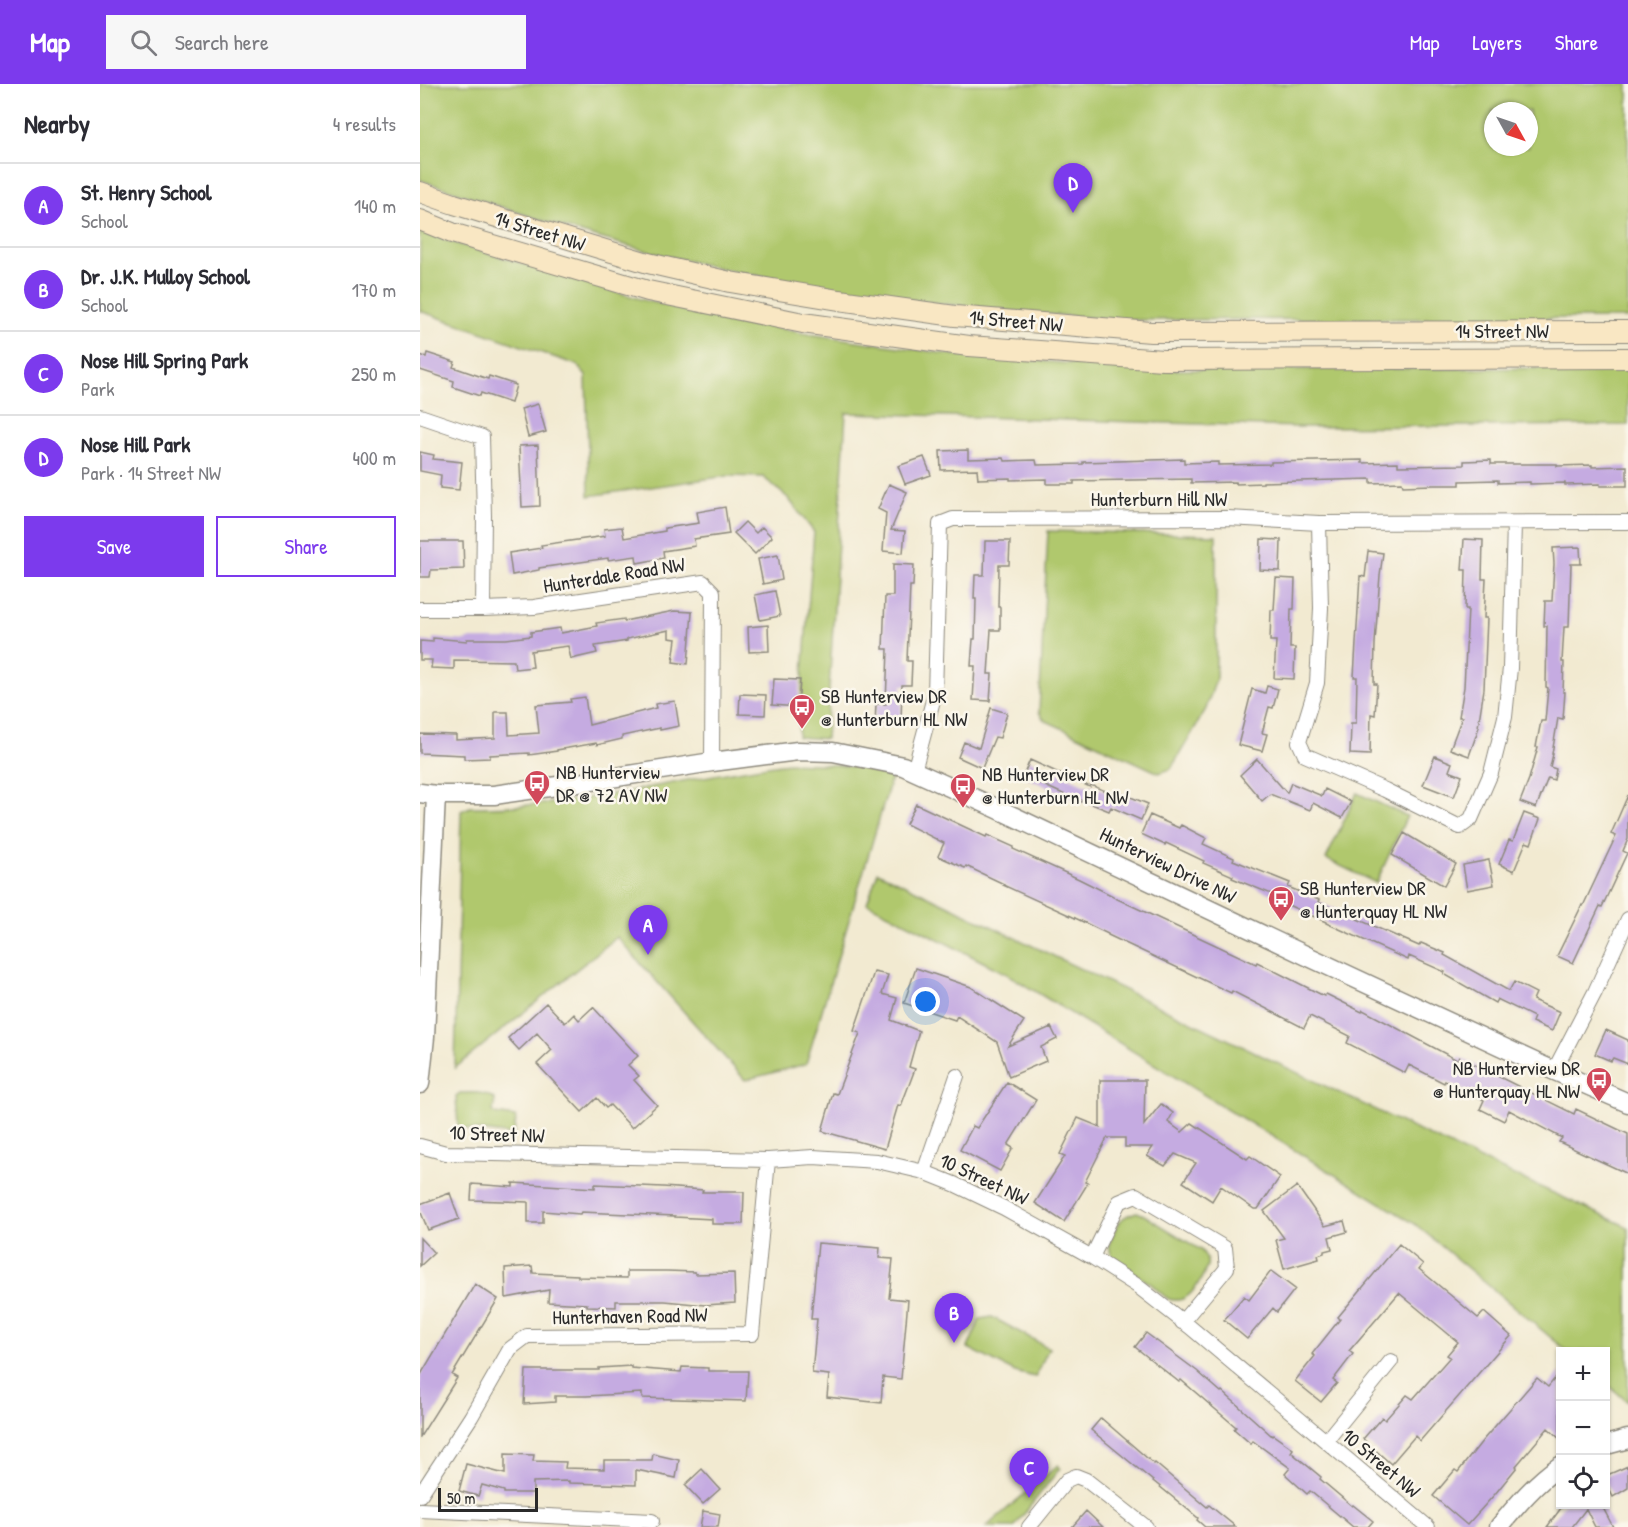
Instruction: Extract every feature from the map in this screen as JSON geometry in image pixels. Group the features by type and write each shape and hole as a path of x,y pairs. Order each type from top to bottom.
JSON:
{"main road":[{"name":"14 Street NW","path":"420,192 575,242 668,268 773,290 955,316 1151,332 1628,331"},
{"name":"14 Street NW","path":"420,220 452,232 648,291 803,322 969,346 1164,360 1628,358"}],"street":[{"path":"420,416 482,437 483,609"},
{"name":"Hunterburn Hill NW","path":"914,771 935,693 940,524 953,519 1228,518 1319,523 1628,522"},
{"path":"1319,523 1321,608 1317,683 1299,742 1305,755 1385,790 1460,827 1471,819 1491,773 1505,717 1510,668 1514,523"},
{"name":"Hunterdale Road NW","path":"420,609 534,607 703,582 713,592 712,762"},
{"name":"Hunterview Drive NW","path":"428,794 494,795 798,751 833,752 903,766 998,808 1554,1071 1628,1102"},
{"path":"420,1084 425,1037 423,975 428,794"},
{"path":"1554,1071 1595,992 1628,920"},
{"path":"924,1172 957,1076"},
{"name":"10 Street NW","path":"420,1146 446,1153 768,1160 813,1157 877,1161 924,1172 1004,1208 1092,1257 1136,1285 1428,1527"},
{"name":"Hunterhaven Road NW","path":"420,1496 471,1417 510,1349 526,1336 752,1334 768,1160"},
{"path":"1092,1257 1119,1202 1136,1195 1225,1248 1227,1268 1182,1322"},
{"path":"1326,1441 1391,1361"},
{"path":"1610,1444 1628,1439"},
{"path":"1499,1527 1537,1484 1556,1469"},
{"path":"1029,1527 1067,1480 1076,1476 1086,1480 1146,1527"},
{"path":"420,1510 652,1521"}],"green space":[{"path":"420,84 1628,84 1628,318 1123,320 1018,312 883,297 737,272 654,253 578,232 420,180"},
{"path":"420,230 448,241 647,301 802,333 955,355 1159,370 1628,368 1628,425 1299,427 846,413 826,739 798,737 814,532 788,498 763,477 727,476 589,496 586,376 577,365 420,311"},
{"path":"1048,531 1216,535 1216,679 1206,709 1171,769 1159,773 1044,720 1039,712"},
{"path":"789,763 863,768 892,776 806,1064 745,1080 617,937 455,1068 461,811 470,807 550,803 590,798"},
{"path":"1357,793 1407,816 1376,883 1326,859"},
{"path":"878,872 1461,1151 1628,1227 1628,1402 1610,1386 1610,1347 1562,1347 1415,1224 1007,974 867,903"},
{"path":"460,1093 479,1093 491,1097 495,1100 493,1111 495,1114 515,1117 514,1133 512,1135 460,1128 456,1096"},
{"path":"1137,1212 1204,1254 1207,1261 1205,1271 1186,1297 1178,1300 1167,1298 1111,1254 1110,1241 1118,1225 1124,1217"},
{"path":"992,1317 1049,1348 1035,1377 1015,1372 968,1348 980,1319"},
{"path":"1058,1465 1060,1468 1014,1527 986,1527"}],"building":[{"path":"427,353 455,362 453,367 488,379 489,376 516,385 511,403 453,387 454,381 420,370 420,355 426,357"},
{"path":"538,404 546,432 528,437 521,409"},
{"path":"538,445 540,506 522,507 519,446"},
{"path":"968,450 968,459 1036,460 1037,465 1184,459 1184,463 1218,462 1218,465 1362,460 1362,463 1398,462 1398,466 1464,465 1464,461 1491,460 1491,464 1627,466 1627,486 1498,483 1498,480 1460,481 1460,485 1403,486 1402,482 1371,483 1371,479 1236,484 1236,482 1191,483 1191,479 1074,481 1074,484 1047,484 1047,479 978,479 977,469 941,470 940,451"},
{"path":"420,452 434,455 433,459 462,462 459,490 440,488 441,475 420,471"},
{"path":"924,457 931,475 905,484 898,466"},
{"path":"889,484 907,492 891,530 905,531 903,553 883,551 886,513 878,509"},
{"path":"725,507 729,534 694,539 695,546 663,551 664,558 637,563 636,556 608,560 608,558 539,568 539,570 512,575 509,553 542,548 541,545 605,536 604,529 622,527 624,538 665,531 665,528 699,523 697,512"},
{"path":"745,522 756,533 762,527 772,537 755,554 734,533"},
{"path":"1261,539 1281,540 1280,571 1260,570"},
{"path":"1464,539 1483,540 1482,579 1486,579 1484,618 1487,618 1484,689 1479,727 1469,756 1450,749 1462,717 1459,717 1464,687 1468,609 1465,609 1466,570 1462,570"},
{"path":"420,541 463,541 464,569 431,570 430,577 420,577"},
{"path":"985,541 1010,541 1009,565 999,565 1000,630 991,630 988,674 992,674 990,701 973,700 975,666 971,666 973,639 975,639 975,575 984,575"},
{"path":"1580,547 1581,564 1571,564 1569,627 1564,627 1563,719 1558,718 1550,767 1556,769 1554,780 1548,778 1536,808 1520,802 1538,747 1536,747 1541,721 1545,721 1548,688 1546,687 1545,601 1552,601 1553,548"},
{"path":"1368,551 1383,553 1375,643 1374,684 1377,684 1375,715 1371,714 1370,755 1350,754 1351,723 1356,723 1357,677 1354,677 1360,576 1365,577"},
{"path":"778,555 782,580 763,584 758,559"},
{"path":"893,564 914,565 913,586 910,586 907,661 912,661 911,685 902,685 901,724 875,723 876,704 886,704 888,649 883,649 885,596 893,596"},
{"path":"1276,578 1295,579 1294,609 1291,609 1290,648 1295,648 1294,679 1274,678 1276,641 1270,641 1271,610 1274,610"},
{"path":"775,591 780,616 760,620 755,595"},
{"path":"674,611 692,612 688,664 673,662 676,639 669,638 669,630 627,639 627,641 595,646 597,653 571,659 568,646 531,651 533,667 515,669 514,661 454,660 454,669 431,668 432,660 420,660 420,641 433,642 433,638 467,641 467,639 506,639 531,636 531,632 560,628 561,633 597,626 596,623 624,619 624,621"},
{"path":"768,625 769,651 749,652 748,627"},
{"path":"774,679 800,680 798,707 772,705"},
{"path":"1267,686 1278,689 1273,708 1269,707 1262,733 1267,734 1262,751 1238,745 1252,689 1265,693"},
{"path":"740,694 766,695 765,715 739,714"},
{"path":"585,697 589,725 656,708 655,704 675,701 679,726 622,736 622,739 597,745 596,743 529,755 529,753 490,755 490,758 464,759 464,755 420,753 420,734 456,735 456,740 495,738 495,712 508,712 509,735 539,733 536,705 571,702 570,699"},
{"path":"991,708 1007,713 1000,738 995,737 982,768 958,757 964,742 979,748"},
{"path":"1435,756 1452,763 1449,771 1462,776 1454,797 1423,785"},
{"path":"1257,759 1287,793 1291,783 1322,796 1325,789 1351,802 1342,818 1313,803 1310,810 1270,794 1262,801 1240,775"},
{"path":"1030,760 1090,787 1091,785 1122,798 1123,794 1148,804 1141,820 1111,807 1109,811 1082,800 1081,802 1023,776"},
{"path":"1628,795 1628,839 1623,851 1627,853 1573,963 1557,956 1616,836 1611,834"},
{"path":"916,804 986,837 987,835 1014,847 1013,849 1256,964 1257,962 1324,996 1326,994 1362,1012 1363,1010 1457,1060 1459,1057 1574,1114 1576,1109 1628,1134 1628,1174 1559,1142 1562,1138 1509,1110 1504,1121 1480,1109 1484,1100 1445,1081 1444,1083 1409,1065 1405,1073 1347,1043 1350,1036 1310,1016 1304,1028 1232,991 1231,993 966,866 965,868 938,856 944,843 906,824"},
{"path":"1524,813 1540,819 1531,844 1526,842 1514,871 1499,864 1509,840 1513,841"},
{"path":"1150,815 1179,828 1181,825 1206,838 1203,844 1234,858 1233,860 1290,883 1288,887 1319,900 1318,902 1419,946 1421,943 1445,953 1444,955 1509,991 1514,982 1536,993 1533,1000 1560,1012 1552,1031 1532,1022 1534,1017 1497,999 1495,1003 1444,974 1445,972 1409,956 1408,960 1326,923 1288,905 1289,901 1232,878 1233,876 1203,863 1204,861 1141,834"},
{"path":"1404,833 1456,864 1444,886 1392,855"},
{"path":"1489,860 1494,885 1467,890 1463,865"},
{"path":"916,968 971,987 1024,1021 1008,1046 1051,1027 1057,1039 1041,1047 1046,1061 1009,1077 997,1042 957,1016 955,1020 904,1003"},
{"path":"874,972 888,975 882,994 897,998 891,1020 919,1031 909,1067 915,1069 901,1106 898,1105 885,1149 822,1131 833,1093 837,1094 860,1033 854,1031"},
{"path":"546,1003 565,1023 574,1014 579,1020 593,1007 638,1056 628,1065 639,1076 634,1080 657,1105 632,1128 610,1105 606,1108 597,1098 582,1112 537,1064 552,1050 537,1033 519,1050 508,1038"},
{"path":"1606,1030 1628,1040 1628,1064 1613,1058 1611,1061 1595,1054"},
{"path":"1100,1080 1145,1080 1144,1125 1161,1104 1173,1113 1168,1122 1182,1132 1192,1123 1247,1159 1250,1156 1280,1177 1258,1209 1254,1209 1221,1186 1212,1201 1183,1182 1196,1163 1175,1154 1165,1166 1147,1156 1153,1147 1125,1147 1125,1138 1107,1138 1085,1182 1088,1183 1064,1222 1035,1203 1065,1156 1060,1154 1078,1118 1100,1127"},
{"path":"1007,1082 1036,1100 1008,1145 1013,1148 1000,1171 960,1150 973,1126 977,1128"},
{"path":"513,1183 595,1188 595,1184 703,1190 702,1192 744,1192 743,1224 712,1224 712,1219 675,1216 543,1211 543,1223 528,1223 528,1202 471,1200 472,1184 513,1187"},
{"path":"1297,1186 1325,1226 1344,1221 1347,1232 1329,1237 1332,1249 1318,1255 1319,1259 1284,1269 1276,1240 1284,1238 1264,1211"},
{"path":"450,1193 459,1219 428,1230 420,1204"},
{"path":"420,1238 434,1253 420,1266"},
{"path":"818,1243 880,1248 879,1258 893,1259 889,1298 908,1300 901,1379 883,1377 881,1403 827,1397 829,1375 812,1373 817,1319 811,1319"},
{"path":"1399,1244 1423,1264 1419,1269 1478,1318 1484,1312 1511,1336 1420,1441 1415,1436 1391,1464 1363,1439 1382,1417 1385,1420 1407,1395 1413,1399 1450,1357 1447,1355 1458,1342 1399,1293 1349,1351 1353,1354 1333,1380 1337,1383 1321,1402 1295,1381 1315,1356 1312,1354 1340,1319 1338,1317"},
{"path":"532,1266 533,1273 578,1275 578,1277 627,1278 627,1271 734,1273 735,1303 705,1305 665,1301 616,1301 616,1307 587,1306 587,1304 548,1302 549,1290 506,1298 505,1268"},
{"path":"1271,1271 1295,1289 1277,1312 1273,1308 1247,1339 1224,1320 1244,1296 1249,1300"},
{"path":"475,1284 498,1299 452,1375 457,1378 420,1437 420,1376"},
{"path":"1146,1333 1222,1391 1272,1436 1293,1449 1291,1452 1321,1477 1320,1479 1373,1521 1368,1527 1353,1527 1310,1491 1307,1494 1285,1474 1290,1468 1253,1441 1251,1444 1234,1429 1236,1427 1181,1380 1179,1382 1135,1347"},
{"path":"631,1366 631,1368 681,1372 682,1367 708,1368 708,1371 748,1371 746,1401 642,1398 642,1393 555,1396 555,1402 524,1404 526,1370 599,1370 599,1368"},
{"path":"1556,1377 1556,1435 1548,1428 1467,1525 1433,1496 1455,1470 1458,1472 1537,1378 1548,1387"},
{"path":"1101,1418 1207,1507 1209,1505 1236,1527 1205,1527 1197,1520 1198,1518 1091,1430"},
{"path":"505,1454 534,1455 533,1461 566,1462 565,1468 604,1469 604,1460 652,1460 653,1454 679,1460 676,1478 636,1470 636,1485 569,1483 569,1481 533,1482 533,1493 504,1493 504,1491 482,1485 478,1496 459,1491 466,1464 505,1474"},
{"path":"1628,1466 1628,1488 1613,1497 1610,1491 1610,1474"},
{"path":"702,1469 720,1489 703,1504 685,1485"},
{"path":"1560,1509 1586,1509 1572,1527 1547,1527"},
{"path":"1586,1509 1604,1509 1613,1527 1595,1527"},
{"path":"703,1511 720,1514 718,1527 700,1527"},
{"path":"1086,1511 1103,1527 1072,1527"}],"place":[{"name":"Nose Hill Park","path":"1073,213"},
{"name":"SB Hunterview DR @ Hunterburn HL NW","path":"802,730"},
{"name":"NB Hunterview DR @ 72 AV NW","path":"537,806"},
{"name":"NB Hunterview DR @ Hunterburn HL NW","path":"963,809"},
{"name":"SB Hunterview DR @ Hunterquay HL NW","path":"1281,922"},
{"name":"St. Henry School","path":"648,955"},
{"name":"NB Hunterview DR @ Hunterquay HL NW","path":"1599,1103"},
{"name":"Dr. J.K. Mulloy School","path":"954,1343"},
{"name":"Nose Hill Spring Park","path":"1029,1498"}]}
